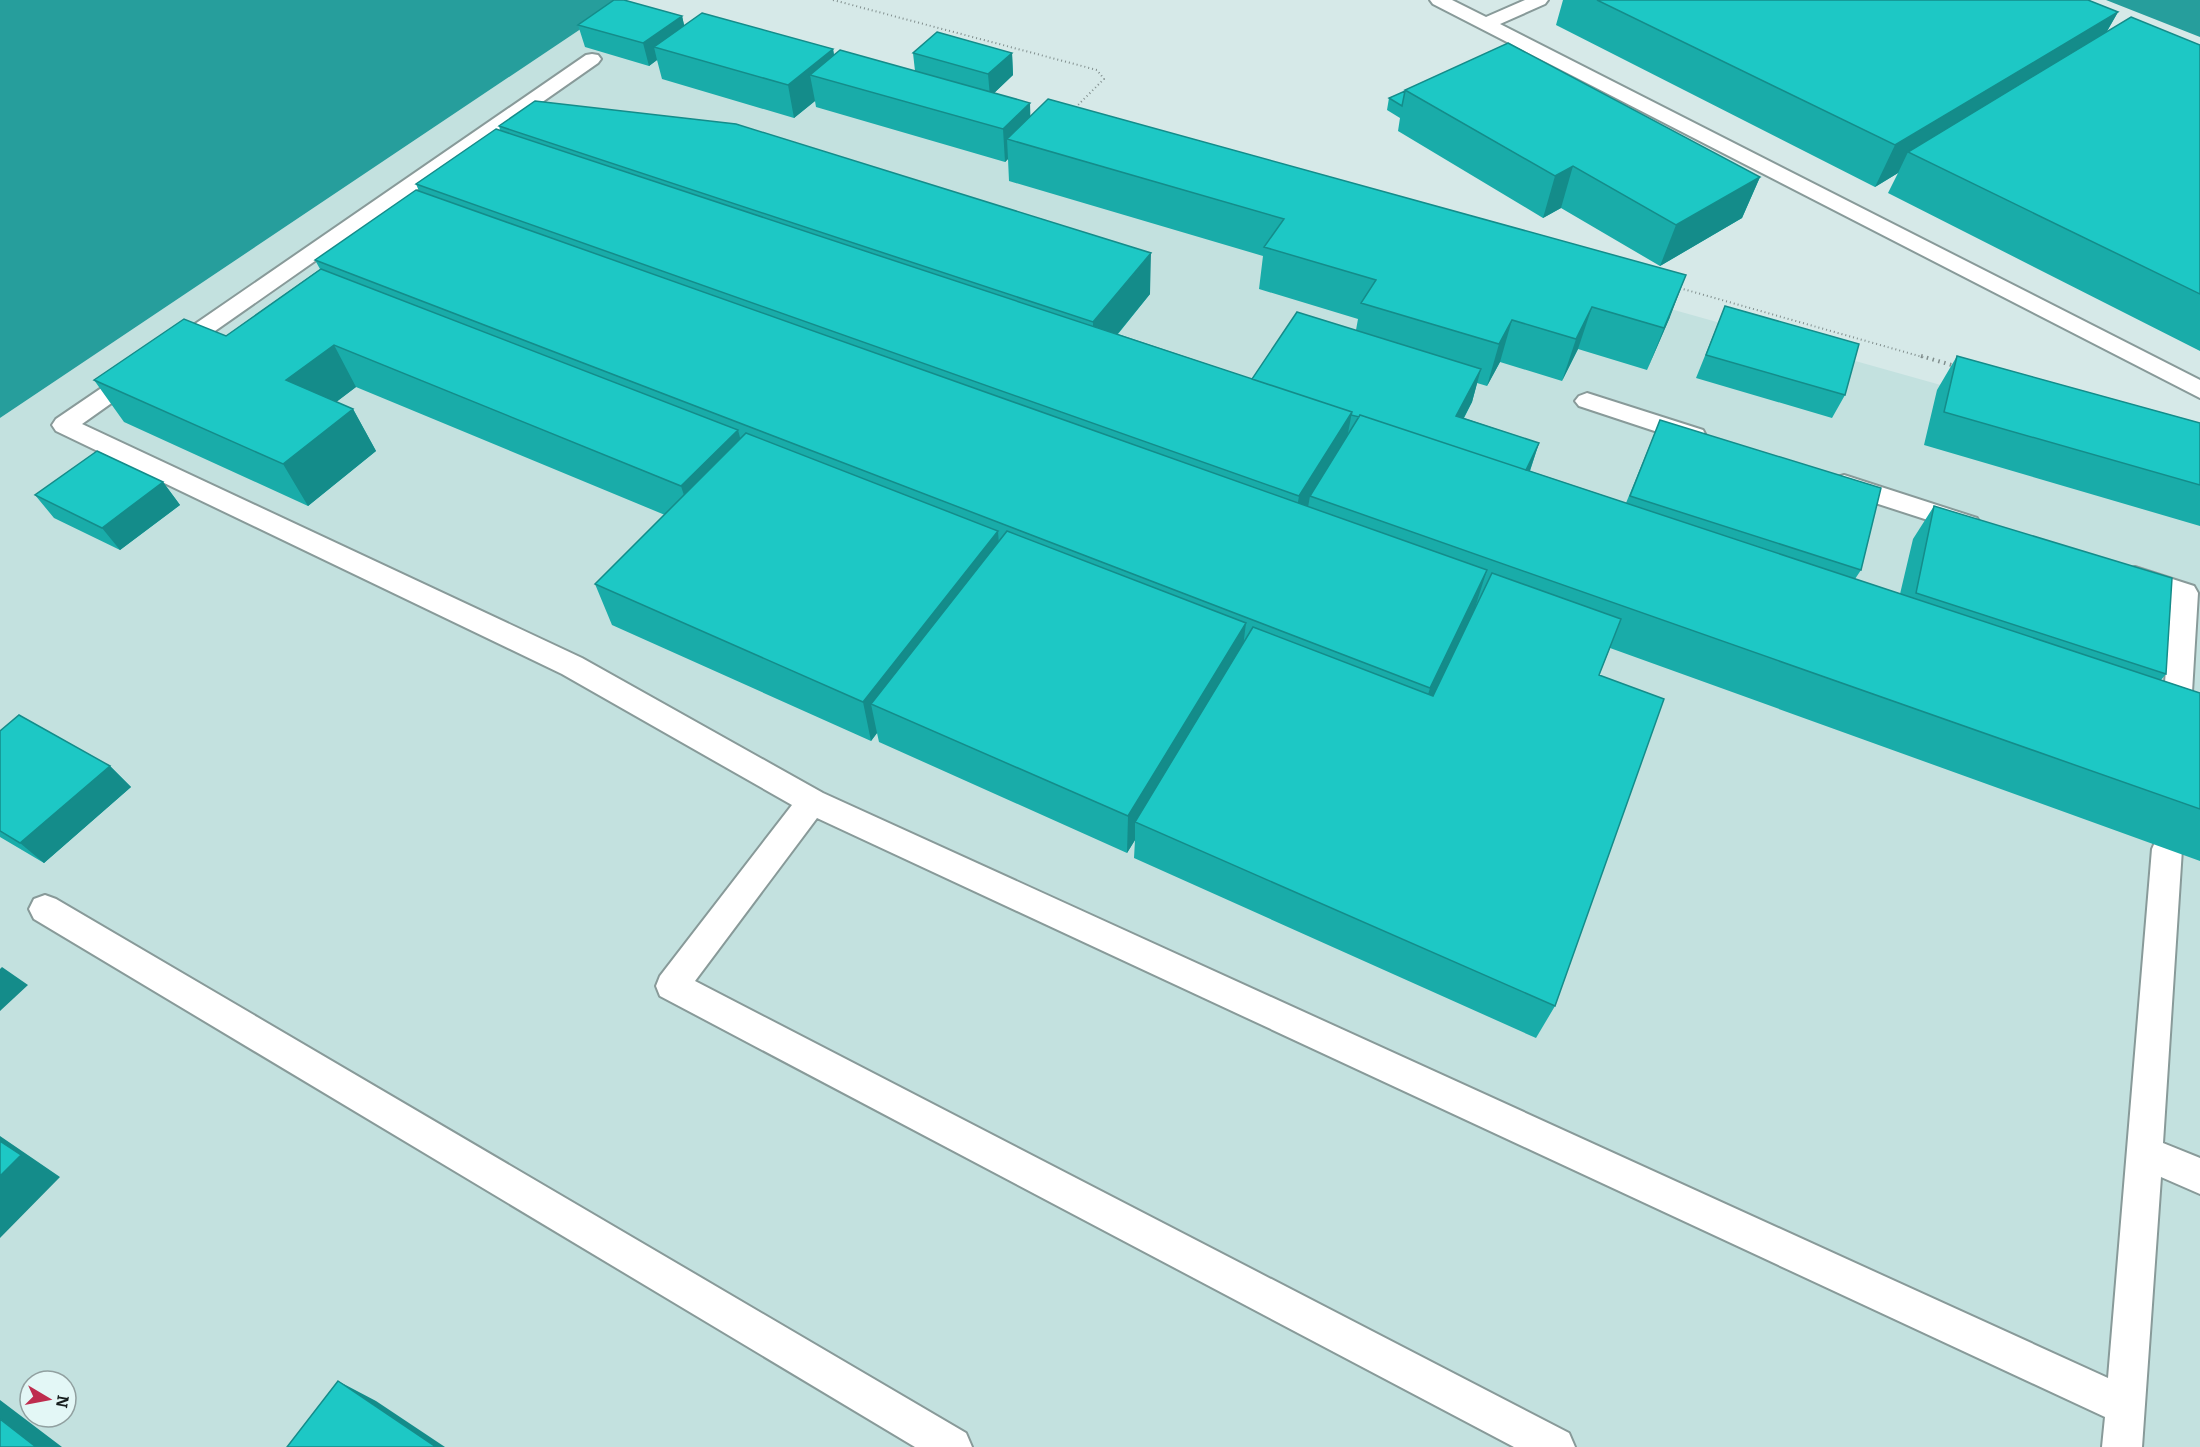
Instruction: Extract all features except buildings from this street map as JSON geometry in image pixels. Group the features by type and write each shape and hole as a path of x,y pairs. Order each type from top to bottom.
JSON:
{"lane":[{"path":"1439,0 2200,390"},
{"path":"1486,24 1539,0"},
{"path":"592,59 64,425 572,666 812,802 2125,1406"},
{"path":"1587,401 1722,445"},
{"path":"1824,477 1993,532"},
{"path":"2117,572 2185,593 2175,736"},
{"path":"812,802 672,986 1555,1447"},
{"path":"2122,1447 2167,849"},
{"path":"45,909 952,1447"},
{"path":"2145,1153 2200,1176"}],"path":[{"path":"833,0 1097,70 1104,79 1069,115"},
{"path":"1666,284 1965,369"}],"shaded area":[{"path":"609,10 2200,458 2200,1447 0,1447 0,418"}],"water":[{"path":"0,0 624,0 0,418"},
{"path":"2106,0 2200,0 2200,37"}]}
